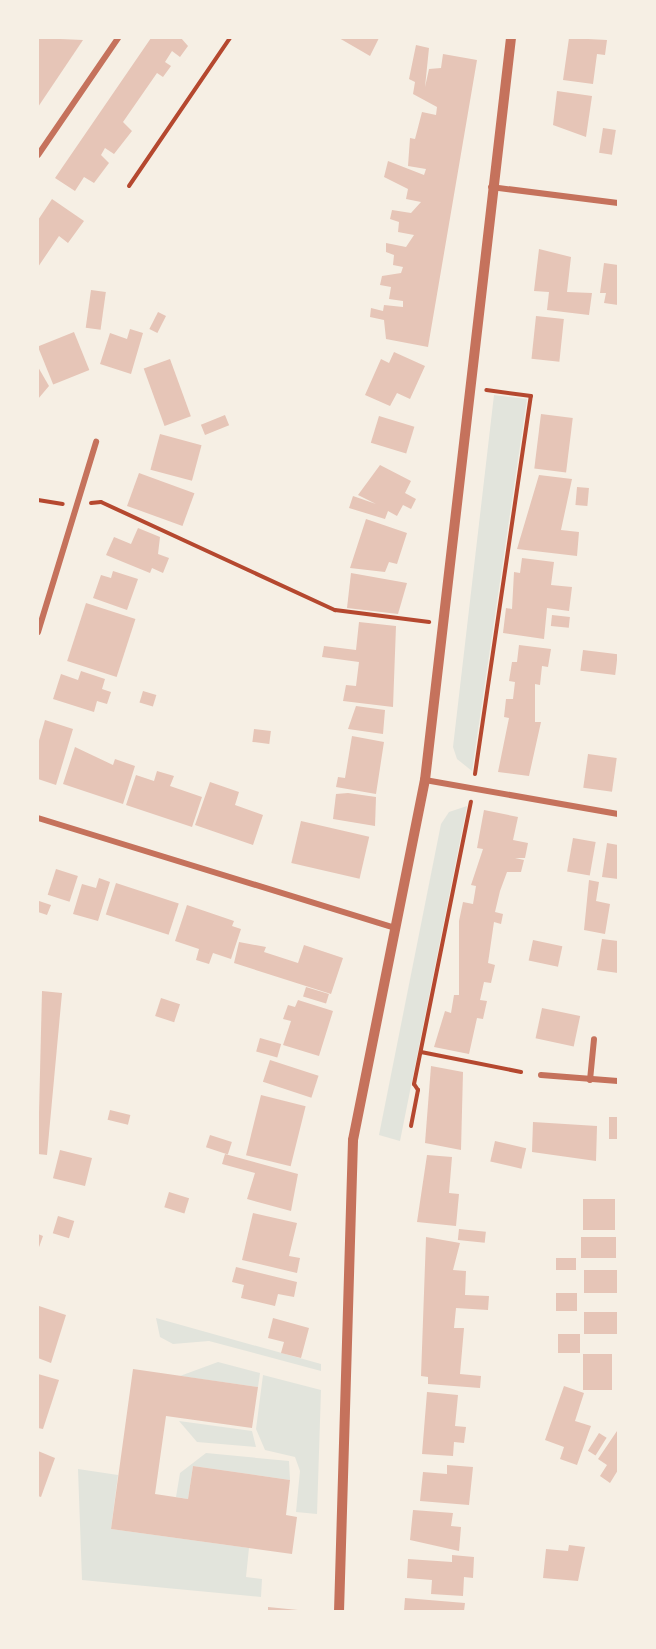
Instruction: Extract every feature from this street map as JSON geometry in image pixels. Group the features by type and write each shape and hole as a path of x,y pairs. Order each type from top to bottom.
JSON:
{"street":[{"path":"38,155 118,38"},
{"path":"339,1611 352,1140 424,780 471,388 491,187 511,38"},
{"path":"491,187 618,203"},
{"path":"38,632 96,442"},
{"path":"424,780 618,814"},
{"path":"38,818 396,928"},
{"path":"590,1080 594,1039"},
{"path":"541,1075 618,1081"}],"path":[{"path":"129,186 230,38"},
{"path":"411,1126 421,1052 473,788 531,396 471,388"},
{"path":"38,500 77,504 101,502 336,610 444,624"},
{"path":"421,1052 521,1072"}],"shaded area":[{"path":"494,395 527,399 472,771 457,759 453,747"},
{"path":"467,806 400,1141 379,1135 441,824 449,812"},
{"path":"156,1318 321,1364 321,1371 209,1341 173,1344 160,1337"},
{"path":"218,1362 260,1373 258,1387 180,1376"},
{"path":"263,1375 321,1390 317,1514 296,1512 300,1471 295,1457 265,1450 256,1429"},
{"path":"179,1421 252,1431 256,1447 197,1442"},
{"path":"206,1453 289,1461 290,1480 193,1466 188,1499 176,1497 180,1473"},
{"path":"78,1469 118,1475 111,1529 249,1548 246,1577 262,1579 261,1597 82,1580"}],"building":[{"path":"38,38 83,40 38,107"},
{"path":"151,38 181,38 188,46 180,57 172,51 165,62 171,66 163,77 157,73 123,122 132,131 114,154 105,148 101,155 109,163 94,183 84,177 75,191 55,178"},
{"path":"339,38 379,38 370,56"},
{"path":"569,38 607,40 605,55 597,54 593,84 563,80"},
{"path":"416,45 429,48 425,87 429,69 441,68 443,54 477,60 428,347 386,339 384,320 370,317 371,308 383,311 384,305 403,307 403,301 389,299 391,287 380,285 382,276 401,273 403,267 393,265 394,255 386,252 386,243 406,247 414,235 398,232 399,222 390,219 392,210 411,213 421,202 406,199 408,189 384,177 388,161 424,175 426,169 408,166 410,138 415,139 422,112 436,115 437,107 413,94 415,82 409,79"},
{"path":"557,91 592,96 586,137 553,125"},
{"path":"603,128 616,130 612,155 599,153"},
{"path":"52,199 84,221 68,243 59,236 38,267 38,220"},
{"path":"539,249 571,257 567,292 592,293 589,315 547,310 549,292 534,291"},
{"path":"604,263 618,265 618,305 604,303 606,293 600,293"},
{"path":"91,290 106,292 101,330 86,328"},
{"path":"158,312 166,316 157,333 149,329"},
{"path":"536,316 564,319 559,362 532,359"},
{"path":"130,329 143,333 131,374 100,364 110,333 127,339"},
{"path":"74,332 89,370 53,385 38,347"},
{"path":"394,352 425,366 410,399 397,393 390,406 365,395 381,359 389,363"},
{"path":"170,359 191,416 165,426 144,369"},
{"path":"38,367 49,386 38,399"},
{"path":"541,414 573,418 566,472 534,469"},
{"path":"225,415 229,425 205,435 201,425"},
{"path":"379,416 414,427 406,454 371,443"},
{"path":"160,434 202,445 192,481 150,470"},
{"path":"380,465 411,481 405,493 416,499 411,509 403,505 397,516 388,511 385,519 349,508 353,496 376,504 358,495"},
{"path":"139,473 194,493 182,526 127,506"},
{"path":"539,475 572,479 561,530 579,532 577,556 517,549"},
{"path":"577,487 589,488 587,506 575,505"},
{"path":"366,519 407,533 397,564 389,562 385,572 350,568"},
{"path":"138,528 160,537 158,554 169,558 163,573 152,568 150,573 106,555 114,537 131,544"},
{"path":"522,558 554,562 551,585 572,587 569,611 547,608 544,639 503,633 506,608 512,609 514,572 520,573"},
{"path":"113,571 138,579 127,610 93,598 101,575 111,578"},
{"path":"351,573 407,583 398,614 347,608"},
{"path":"86,603 135,619 117,677 67,661"},
{"path":"552,615 570,617 569,628 551,626"},
{"path":"359,622 396,626 393,707 343,701 346,685 356,686 359,662 322,657 324,646 356,650"},
{"path":"519,645 551,649 548,667 542,666 540,685 535,684 535,722 541,722 529,776 498,772 509,718 504,717 506,699 513,699 515,682 509,681 512,662 517,662"},
{"path":"583,650 618,654 615,675 580,671"},
{"path":"81,671 105,679 102,689 111,692 107,704 97,701 94,712 53,699 61,674 78,680"},
{"path":"143,691 156,695 153,707 139,702"},
{"path":"356,706 385,710 383,734 348,729"},
{"path":"45,720 73,729 56,785 38,779 38,744"},
{"path":"254,729 271,731 269,744 252,742"},
{"path":"352,736 384,742 376,794 336,787 338,777 345,778"},
{"path":"75,747 113,765 115,759 135,766 123,804 63,784"},
{"path":"588,754 617,758 612,792 583,788"},
{"path":"157,771 174,776 170,786 202,797 192,827 126,805 136,775 154,781"},
{"path":"210,782 239,792 235,805 263,815 253,845 195,825"},
{"path":"348,793 376,797 375,826 333,819 336,794"},
{"path":"484,810 518,817 513,840 528,843 525,858 515,858 524,860 521,872 507,872 500,891 495,912 503,914 501,924 494,922 488,963 495,965 491,983 484,982 480,1000 487,1001 483,1019 477,1018 469,1054 434,1047 445,1011 451,1013 454,995 459,995 459,921 463,902 473,904 476,886 471,885 483,849 477,848"},
{"path":"301,821 369,837 360,879 291,863"},
{"path":"573,838 596,842 590,875 567,871"},
{"path":"607,843 618,845 618,879 602,877"},
{"path":"56,869 78,876 70,902 48,895"},
{"path":"99,878 110,882 98,921 73,914 82,884 96,888"},
{"path":"589,880 599,882 596,901 610,904 605,934 584,930"},
{"path":"116,883 179,903 169,935 106,914"},
{"path":"39,901 51,905 47,915 38,912"},
{"path":"187,905 234,921 232,926 241,929 231,959 213,953 209,964 196,960 199,949 175,941"},
{"path":"602,939 618,941 618,973 597,970"},
{"path":"533,940 562,946 558,967 529,961"},
{"path":"239,942 266,947 264,952 298,963 304,945 343,958 331,994 234,963"},
{"path":"306,987 329,994 326,1004 303,997"},
{"path":"42,991 62,993 47,1155 38,1154"},
{"path":"161,998 180,1004 174,1022 155,1016"},
{"path":"298,1000 333,1011 319,1056 283,1045 291,1021 283,1019 288,1005 295,1007"},
{"path":"542,1008 580,1016 574,1046 536,1038"},
{"path":"260,1038 281,1044 277,1058 256,1051"},
{"path":"270,1060 319,1076 311,1098 263,1082"},
{"path":"431,1066 463,1072 461,1150 425,1143"},
{"path":"261,1095 306,1106 291,1166 246,1155"},
{"path":"110,1110 130,1115 128,1125 108,1120"},
{"path":"609,1117 618,1117 618,1139 609,1139"},
{"path":"533,1122 597,1126 596,1161 532,1152"},
{"path":"210,1135 232,1142 228,1154 206,1147"},
{"path":"495,1141 526,1148 521,1169 490,1161"},
{"path":"60,1150 92,1158 85,1186 53,1178"},
{"path":"225,1154 298,1174 291,1211 247,1199 255,1173 222,1164"},
{"path":"427,1155 452,1157 449,1193 459,1194 456,1226 417,1222"},
{"path":"169,1192 189,1198 184,1213 164,1207"},
{"path":"583,1199 615,1199 615,1230 583,1230"},
{"path":"253,1213 297,1223 289,1256 300,1258 297,1273 242,1260"},
{"path":"58,1216 74,1221 69,1238 53,1233"},
{"path":"459,1229 486,1232 485,1243 458,1240"},
{"path":"38,1234 43,1236 38,1250"},
{"path":"426,1237 460,1243 453,1270 466,1271 465,1295 489,1296 488,1310 456,1308 454,1328 464,1328 460,1374 481,1376 480,1388 428,1384 428,1377 421,1376"},
{"path":"581,1237 616,1237 616,1258 581,1258"},
{"path":"556,1258 576,1258 576,1270 556,1270"},
{"path":"236,1267 297,1282 294,1297 278,1294 275,1306 241,1298 244,1285 232,1282"},
{"path":"584,1270 617,1270 617,1293 584,1293"},
{"path":"556,1293 577,1293 577,1311 556,1311"},
{"path":"39,1306 66,1315 51,1363 38,1358"},
{"path":"584,1312 617,1312 617,1334 584,1334"},
{"path":"273,1318 309,1328 301,1358 281,1353 284,1342 268,1338"},
{"path":"558,1334 580,1334 580,1353 558,1353"},
{"path":"583,1354 612,1354 612,1390 583,1390"},
{"path":"133,1369 258,1387 252,1428 166,1416 155,1494 188,1499 193,1466 290,1480 286,1515 297,1517 292,1554 111,1529"},
{"path":"38,1374 59,1380 43,1429 38,1428"},
{"path":"564,1386 584,1393 575,1421 591,1426 577,1465 560,1459 564,1447 545,1440"},
{"path":"427,1392 458,1395 455,1426 466,1427 464,1443 454,1442 453,1456 422,1454"},
{"path":"617,1431 618,1470 610,1483 600,1476 607,1465 598,1459"},
{"path":"599,1433 607,1438 596,1456 588,1451"},
{"path":"38,1451 55,1458 41,1497 38,1496"},
{"path":"447,1465 473,1467 469,1505 420,1501 423,1472 447,1474"},
{"path":"413,1510 453,1513 451,1526 461,1527 459,1551 410,1540"},
{"path":"569,1545 585,1547 578,1581 543,1578 546,1549 568,1551"},
{"path":"452,1555 474,1557 473,1578 464,1577 463,1596 431,1594 432,1580 407,1578 408,1559 452,1562"},
{"path":"405,1598 465,1603 464,1611 404,1611"},
{"path":"268,1607 298,1610 298,1611 268,1611"}]}
